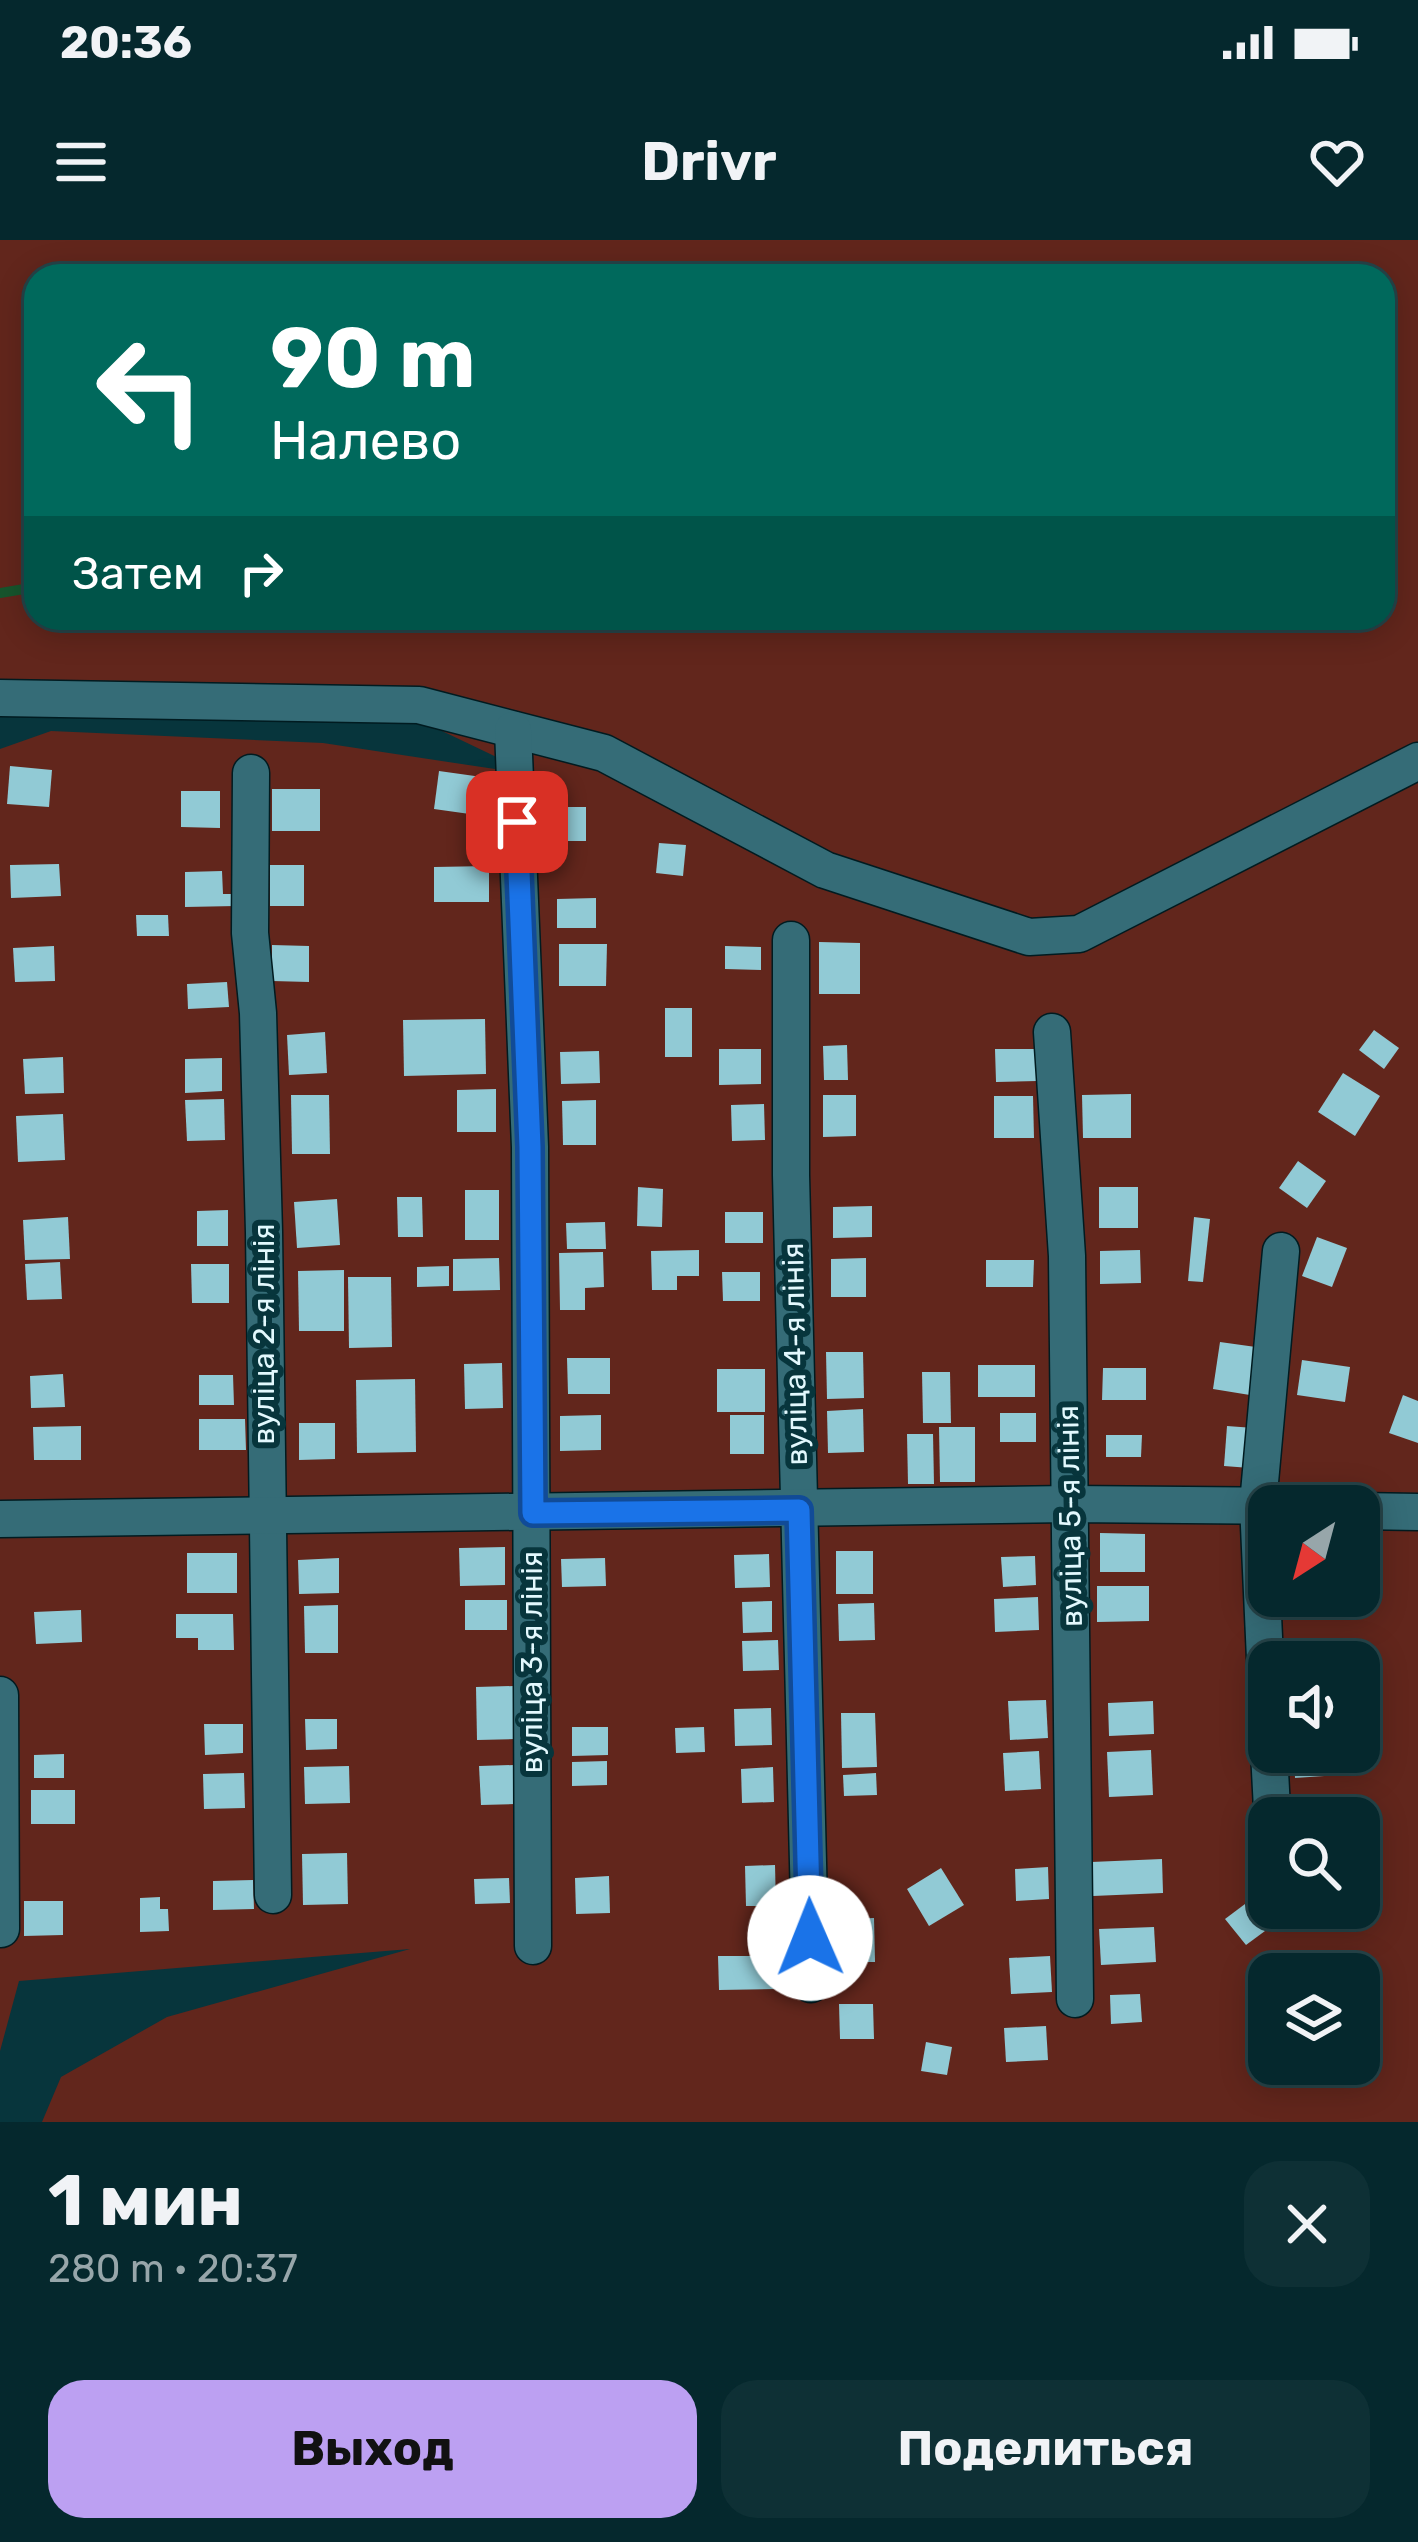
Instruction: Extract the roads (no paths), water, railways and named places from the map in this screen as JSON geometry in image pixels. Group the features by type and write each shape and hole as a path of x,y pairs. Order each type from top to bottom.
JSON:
{"street":[{"path":"0,698 419,706 604,753 825,870 1029,937 1079,934 1418,761"},
{"name":"вуліца 3-я лінія","path":"513,730 530,1147 533,1946"},
{"name":"вуліца 2-я лінія","path":"251,773 250,933 258,1013 264,1232 273,1895"},
{"name":"вуліца 4-я лінія","path":"791,940 811,1984"},
{"name":"вуліца 5-я лінія","path":"1052,1032 1067,1256 1075,1999"},
{"path":"1273,1485 1281,1251"},
{"path":"0,1519 1248,1505"},
{"path":"1380,1511 1418,1512"},
{"path":"0,1695 1,1929"}],"waterway":[{"path":"0,593 24,589"}]}
